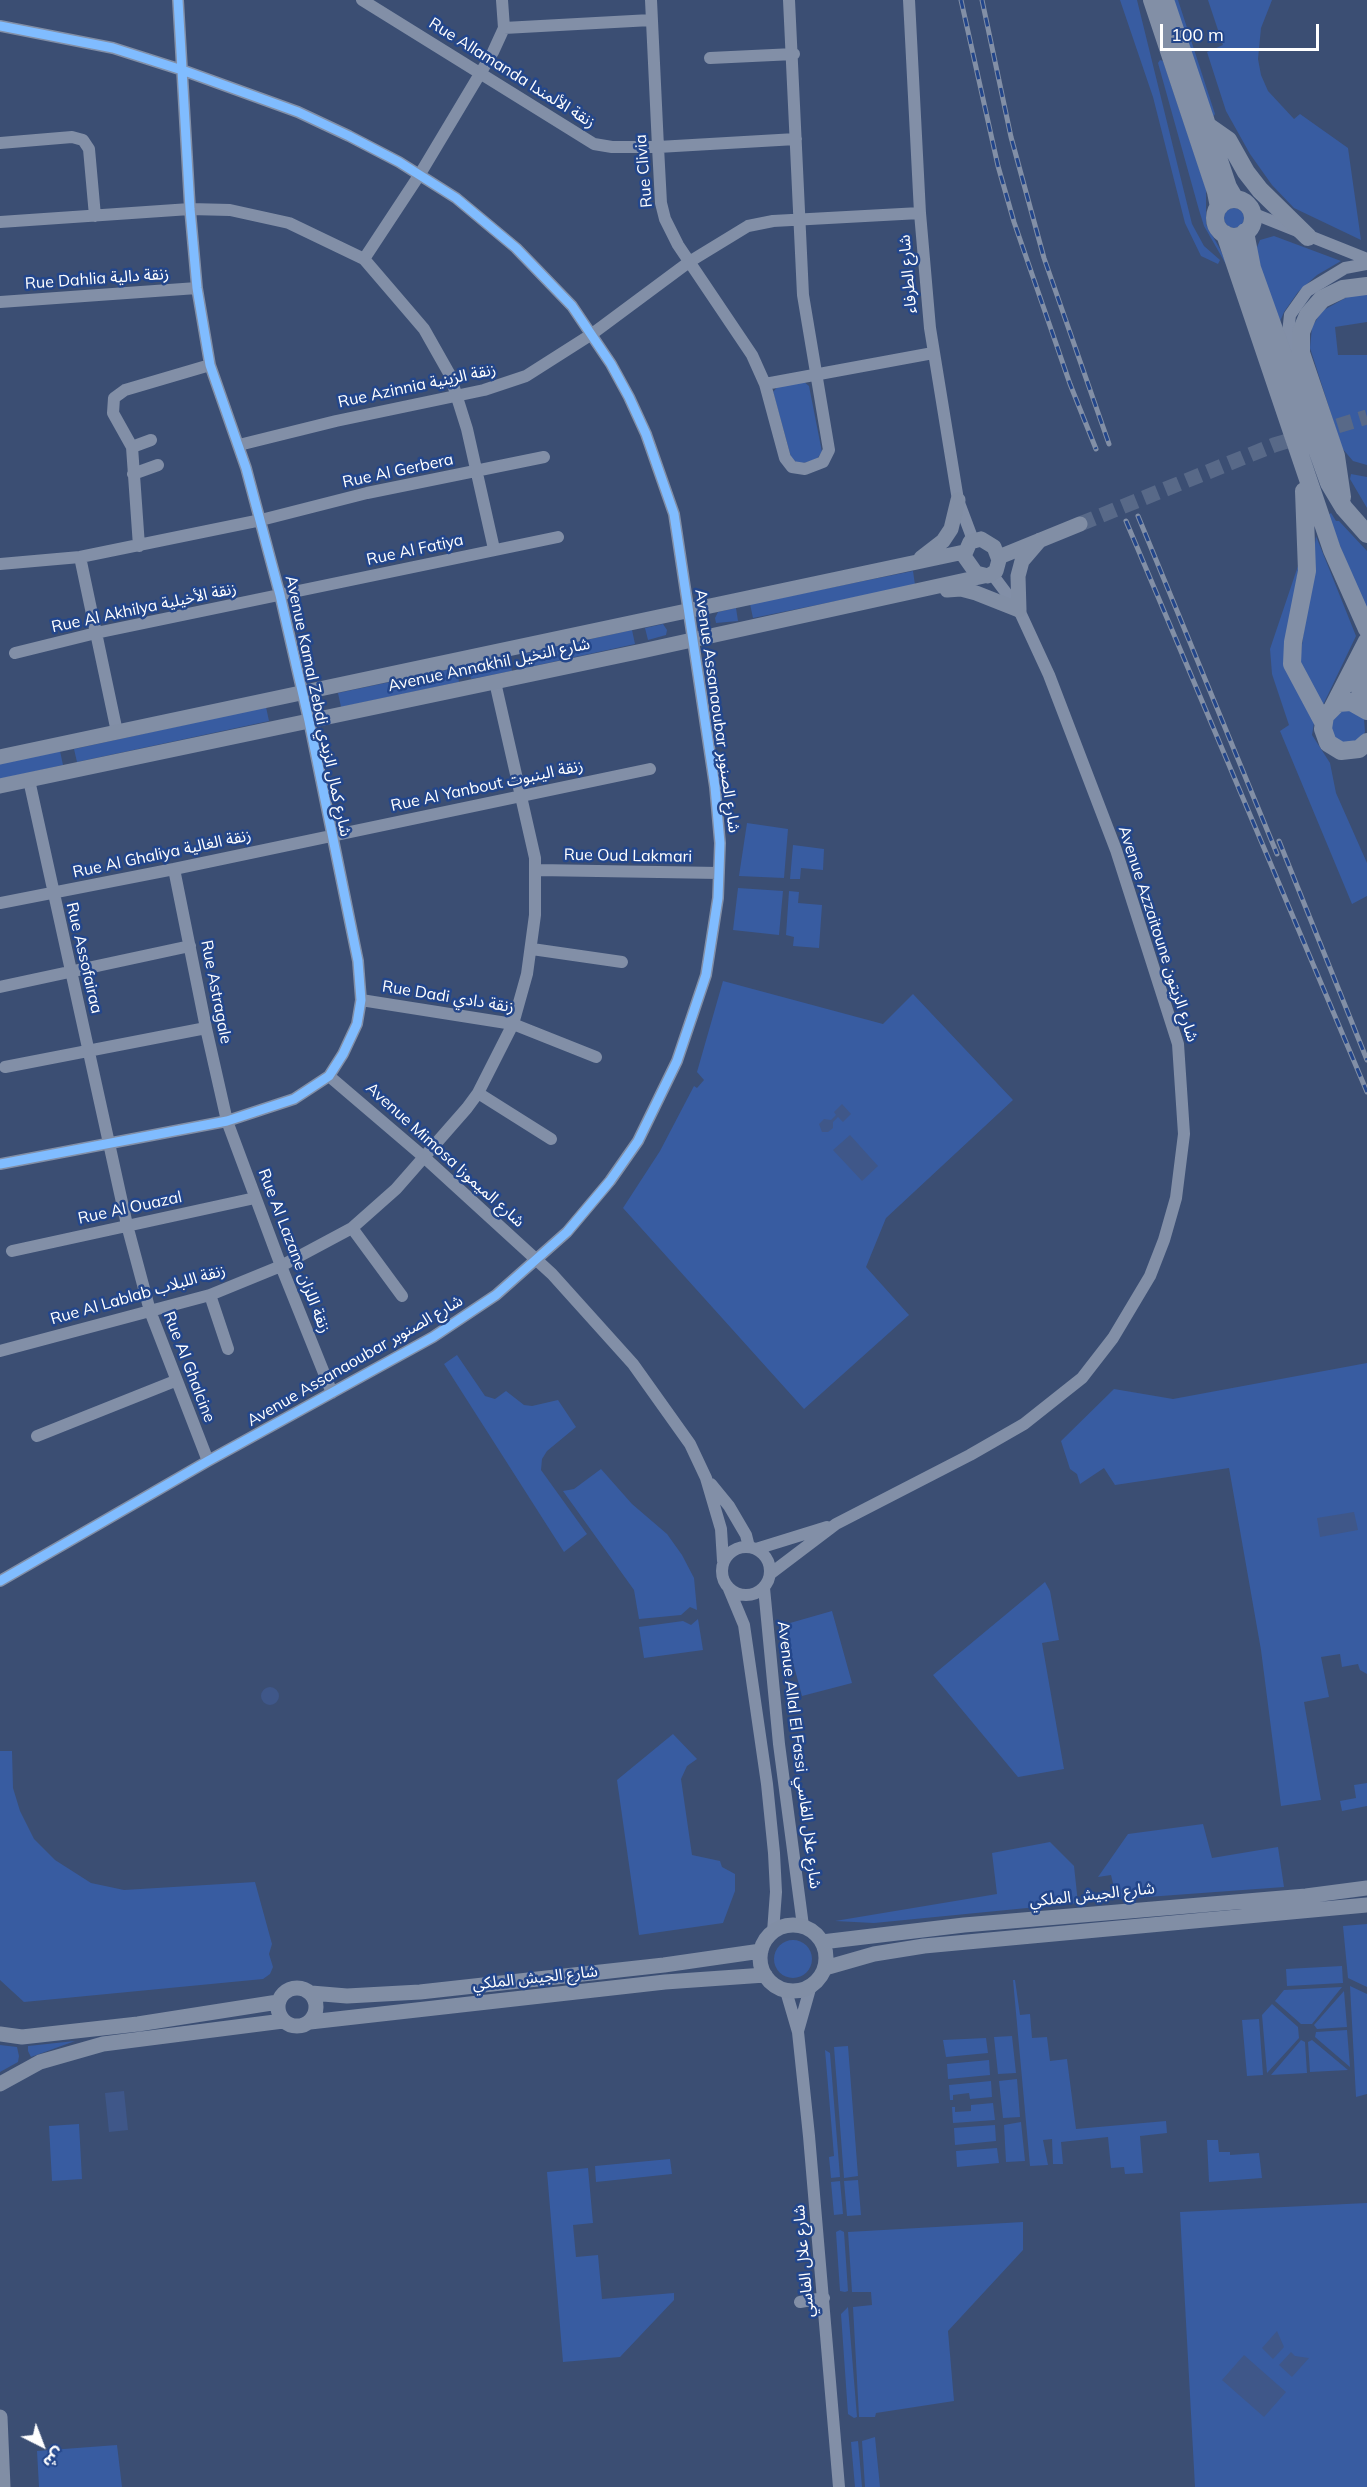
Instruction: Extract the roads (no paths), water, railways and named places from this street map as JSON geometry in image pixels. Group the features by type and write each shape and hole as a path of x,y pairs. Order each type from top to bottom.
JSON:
{"highway":[{"path":"1152,0 1216,192 1226,203 1247,204 1252,213 1251,224 1245,232 1235,236 1225,234"},
{"path":"1165,0 1228,187 1226,203 1215,222 1225,234 1332,550 1367,629"},
{"path":"1208,126 1228,140 1246,172 1260,190 1308,237"},
{"path":"1245,232 1252,268 1329,483 1344,508 1367,534"},
{"path":"1344,508 1336,456 1301,353 1300,341 1304,322 1322,299 1343,289 1367,286"},
{"path":"1295,439 1304,489 1308,551 1306,585 1296,627 1292,664 1323,722 1328,743 1341,751 1359,749 1367,742"},
{"path":"1323,722 1367,641"},
{"path":"1365,709 1360,690 1367,661"},
{"path":"1333,706 1351,702 1365,709"}],"main road":[{"path":"916,561 943,541 951,529 958,500"},
{"path":"999,557 1080,525"},
{"path":"923,591 961,589 1019,610 1018,576 1022,561 1040,540"},
{"path":"988,542 999,557 998,567 988,575 970,567 969,546 988,542"},
{"name":"Avenue Annakhil شارع النخيل","path":"0,757 916,561 969,546"},
{"name":"Avenue Annakhil شارع النخيل","path":"0,786 923,591 988,575"},
{"name":"شارع الجيش الملكي","path":"822,1941 964,1924 1292,1897 1367,1888"},
{"path":"1292,1897 1295,1912"},
{"name":"شارع الجيش الملكي","path":"825,1968 874,1954 924,1946 1367,1905"},
{"path":"792,1925 803,1926 822,1941 826,1954 825,1968 811,1986 786,1991 778,1988 765,1975 760,1959 761,1951 773,1932 792,1925"},
{"name":"شارع الجيش الملكي","path":"311,1994 347,1996 420,1992 608,1972 761,1951"},
{"name":"شارع الجيش الملكي","path":"310,2022 664,1982 765,1975"},
{"path":"0,2084 40,2062 103,2044 283,2021 295,2027 310,2022 317,2006 311,1994 294,1988 287,1991 278,2002 283,2021"},
{"path":"0,2034 22,2037 138,2024 278,2002"},
{"path":"0,2417 3,2487"}],"street":[{"name":"Avenue Kamal Zebdi شارع كمال الزبدي","path":"0,1164 228,1121 271,1109 294,1099 329,1076 351,1039 361,1000 358,961 330,835 309,721 280,595 239,445 210,365 197,288 190,209 178,0"},
{"name":"Rue Allamanda زنقة الألمندا","path":"362,0 594,144 612,147 658,147 796,139"},
{"path":"364,259 420,174 504,28 502,0"},
{"name":"Rue Clivia","path":"651,0 658,147 665,219 689,262 738,331 765,384 785,458 792,467 805,469 823,462 829,450 814,374 803,295 794,54 789,0"},
{"name":"شارع الطرفاء","path":"909,0 920,213 933,353 958,500 969,546"},
{"path":"504,28 651,20"},
{"name":"Avenue Assanaoubar شارع الصنوبر","path":"0,26 113,48 182,70 298,112 389,156 456,198 516,248 572,306 592,334 633,405 674,514 716,787 719,873 715,920 706,975 690,1028 662,1096 638,1141 610,1181 567,1232 537,1261 476,1309 0,1581"},
{"path":"710,58 794,54"},
{"path":"0,143 72,137 83,140 89,149 95,216"},
{"path":"0,222 190,209 230,210 289,223 364,259 424,329 458,394 494,549"},
{"name":"Rue Azinnia زنقة الزينية","path":"239,445 507,384 526,376 592,334 689,262 748,226 801,219 920,213"},
{"path":"1252,213 1367,261"},
{"path":"1287,366 1288,323 1293,309 1307,291 1345,267 1367,261"},
{"name":"Rue Dahlia زنقة دالية","path":"0,302 197,288"},
{"path":"765,384 933,353"},
{"path":"139,546 132,447 113,413 114,398 119,393 210,365"},
{"path":"132,447 151,440"},
{"name":"Rue Al Gerbera","path":"0,564 80,558 261,520 367,493 544,457"},
{"path":"133,474 158,465"},
{"name":"Rue Al Fatiya","path":"280,595 558,537"},
{"path":"80,558 117,732"},
{"name":"Avenue Azzaitoune شارع الزيتون","path":"770,1574 836,1524 970,1455 1024,1424 1082,1378 1113,1338 1150,1276 1164,1240 1176,1198 1183,1160 1185,1125 1178,1044 1116,850 1049,675 1019,610 988,575"},
{"name":"Rue Al Akhilya زنقة الأخيلية","path":"15,653 96,633 280,595"},
{"name":"Rue Al Lablab زنقة اللبلاب","path":"0,1351 210,1295 281,1266 352,1228 425,1158 478,1093 513,1023 532,949 537,870 495,682"},
{"name":"Rue Al Yanbout زنقة الينبوت","path":"330,835 650,769"},
{"name":"Rue Assofairaa","path":"29,780 52,894 110,1143"},
{"name":"Rue Al Ghaliya زنقة الغالية","path":"0,903 174,869 330,835"},
{"name":"Rue Astragale","path":"174,869 206,1029 228,1121"},
{"name":"Rue Oud Lakmari","path":"537,870 719,873"},
{"path":"0,987 190,946"},
{"path":"532,949 622,962"},
{"name":"Rue Dadi زنقة دادي","path":"361,1000 513,1023 596,1057"},
{"path":"5,1067 206,1029"},
{"name":"Avenue Mimosa شارع الميموزا","path":"329,1076 425,1158 537,1261"},
{"path":"478,1093 550,1138"},
{"name":"Rue Al Lazane زنقة اللزان","path":"228,1121 255,1198 332,1393"},
{"name":"Rue Al Ghalcine","path":"110,1143 127,1226 150,1311 175,1382 208,1461"},
{"name":"Rue Al Ouazal","path":"12,1251 255,1198"},
{"path":"352,1228 402,1296"},
{"path":"537,1261 576,1298 633,1364 690,1444 706,1478 721,1529 723,1561 721,1576 744,1625 764,1761 774,1853 773,1932"},
{"path":"210,1295 228,1349"},
{"path":"37,1436 175,1382"},
{"path":"706,1478 729,1506 752,1548 767,1559 770,1574 764,1588 750,1595 743,1595 729,1589"},
{"name":"Avenue Azzaitoune شارع الزيتون","path":"752,1548 836,1524"},
{"path":"723,1561 734,1550 752,1548"},
{"name":"Avenue Allal El Fassi شارع علال الفاسي","path":"764,1588 779,1744 803,1926"},
{"name":"شارع علال الفاسي","path":"798,2032 811,1986"},
{"name":"شارع علال الفاسي","path":"786,1991 798,2032 824,2298 839,2487"},
{"path":"800,2302 824,2298"}],"tunnel":[{"path":"1080,524 1274,445 1367,417"}],"railway":[{"path":"961,0 998,166 1014,222 1070,384 1096,449"},
{"path":"982,0 1011,137 1044,258 1109,444"},
{"path":"1138,516 1277,854"},
{"path":"1126,521 1367,1092"},
{"path":"1279,841 1367,1060"}]}
